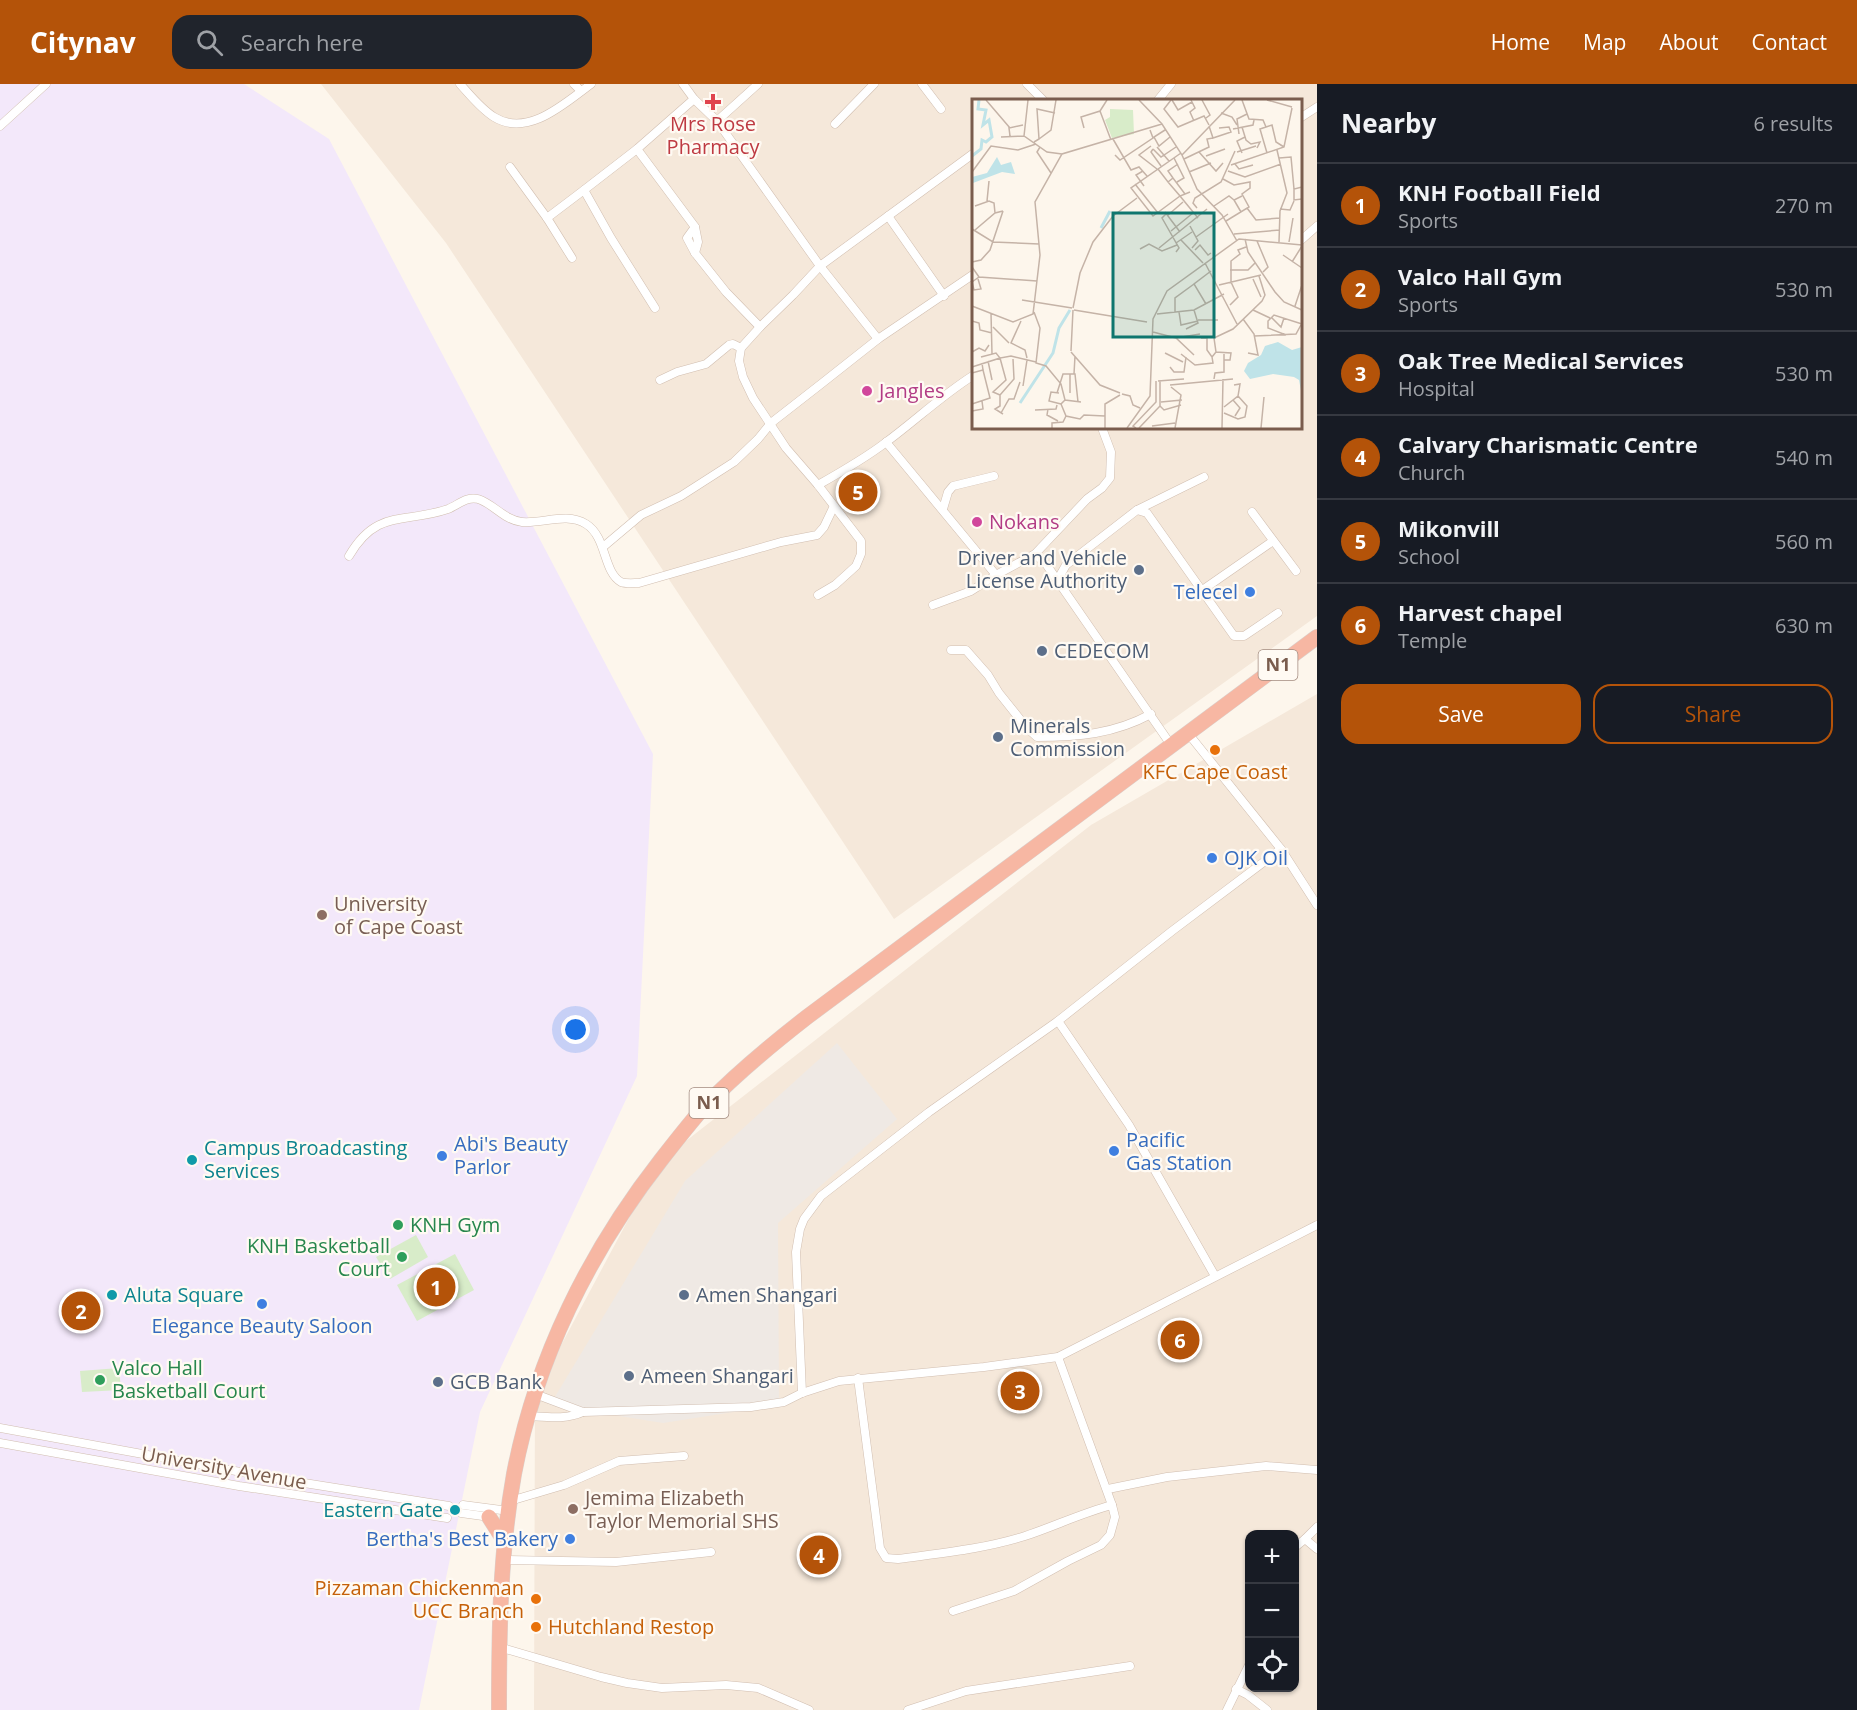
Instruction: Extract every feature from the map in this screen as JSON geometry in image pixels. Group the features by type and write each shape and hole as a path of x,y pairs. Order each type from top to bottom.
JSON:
{"highway":[{"name":"N1","path":"499,1710 503,1560 510,1506 528,1416 558,1330 592,1263 636,1192 704,1108 760,1055 807,1017 1317,637"},
{"path":"505,1542 490,1513 510,1506"}],"street":[{"path":"0,126 46,84"},
{"path":"460,84 495,118 511,123 541,119 591,84"},
{"path":"574,84 581,91"},
{"path":"683,84 694,99 717,121 820,266 878,339"},
{"path":"717,121 758,84"},
{"path":"835,124 874,84"},
{"path":"922,84 941,109"},
{"path":"1026,84 1037,99"},
{"path":"1159,99 1171,84"},
{"path":"547,218 637,149 694,99"},
{"path":"1302,117 1317,107"},
{"path":"637,149 695,227 698,242 695,253 726,292 760,327"},
{"path":"818,595 835,585 856,566 861,554 861,542 818,485 786,448 753,398 742,376 739,361 741,348 820,266 972,154"},
{"path":"510,167 547,218 572,258"},
{"path":"584,190 655,308"},
{"path":"888,216 944,296"},
{"path":"1302,239 1317,226"},
{"path":"603,547 641,515 656,510 681,496 734,462 771,423 878,339 972,275"},
{"path":"660,380 677,372 706,364 729,345 733,344 741,348"},
{"path":"818,485 886,442 972,376"},
{"path":"933,605 971,591 1035,554 1087,499 1102,488 1110,478 1111,452 1102,429"},
{"path":"886,442 996,575"},
{"path":"943,509 948,492 953,486 994,476"},
{"path":"1058,579 1066,565 1137,510 1204,477"},
{"path":"350,556 357,543 367,532 380,525 391,520 448,509 471,498 479,499 514,521 526,522 558,518 585,524 594,531 616,578 623,583 639,583 781,542 817,535 834,506"},
{"path":"1137,510 1147,513 1234,636 1244,636 1278,613"},
{"path":"1252,512 1296,571"},
{"path":"1201,591 1273,541"},
{"path":"1035,554 1058,579 1171,745"},
{"path":"951,650 966,650 1036,737 1097,733 1122,728 1151,714"},
{"path":"1187,732 1281,849 1317,905"},
{"path":"802,1393 796,1252 800,1229 812,1206 821,1196 929,1112 1058,1021 1281,849"},
{"path":"1058,1021 1101,1082 1138,1141 1215,1276"},
{"path":"528,1416 561,1418 583,1412 751,1407 784,1402 802,1393 839,1381 984,1367 1058,1357 1317,1226"},
{"path":"953,1611 1014,1591 1101,1545 1110,1535 1115,1517 1108,1489 1058,1357"},
{"path":"858,1378 880,1548 886,1558 898,1559 985,1546 1024,1536 1112,1505"},
{"path":"535,1394 583,1412"},
{"name":"University Avenue","path":"0,1428 279,1479 449,1506"},
{"name":"University Avenue","path":"0,1443 248,1487 447,1518"},
{"path":"462,1509 490,1513 619,1461 684,1456"},
{"path":"1108,1489 1167,1477 1256,1466 1317,1470"},
{"path":"1299,1544 1317,1527"},
{"path":"1305,1539 1317,1550"},
{"path":"503,1560 616,1562 711,1552"},
{"path":"499,1647 627,1683 662,1688 726,1685 758,1688 809,1710"},
{"path":"908,1710 966,1691 1130,1666"},
{"path":"1227,1710 1245,1672"},
{"path":"1236,1689 1248,1695 1266,1710"}],"shaded area":[{"name":"University of Cape Coast","path":"0,84 244,84 329,139 653,754 637,1076 480,1412 419,1710 0,1710"},
{"path":"321,84 1317,84 1317,616 894,919 446,243"},
{"path":"1317,694 1317,1710 534,1710 535,1394 659,1162 1091,825"},
{"path":"837,1043 897,1119 778,1223 779,1405 663,1423 550,1405 685,1181"}],"green space":[{"name":"KNH Basketball Court","path":"416,1235 428,1257 390,1279 376,1257"},
{"path":"455,1254 474,1290 417,1321 397,1285"},
{"name":"Valco Hall Basketball Court","path":"119,1368 121,1390 82,1392 80,1371"}],"place":[{"name":"Mrs Rose Pharmacy","path":"713,102"},
{"name":"Jangles","path":"867,391"},
{"name":"Mikonvill","path":"858,492"},
{"name":"Nokans","path":"977,522"},
{"name":"Driver and Vehicle License Authority","path":"1139,570"},
{"name":"Telecel","path":"1250,592"},
{"name":"CEDECOM","path":"1042,651"},
{"name":"Minerals Commission","path":"998,737"},
{"name":"KFC Cape Coast","path":"1215,750"},
{"name":"OJK Oil","path":"1212,858"},
{"name":"University of Cape Coast","path":"322,915"},
{"name":"Pacific Gas Station","path":"1114,1151"},
{"name":"Abi's Beauty Parlor","path":"442,1156"},
{"name":"Campus Broadcasting Services","path":"192,1160"},
{"name":"KNH Gym","path":"398,1225"},
{"name":"KNH Basketball Court","path":"402,1257"},
{"name":"KNH Football Field","path":"436,1287"},
{"name":"Aluta Square","path":"112,1295"},
{"name":"Amen Shangari","path":"684,1295"},
{"name":"Elegance Beauty Saloon","path":"262,1304"},
{"name":"Valco Hall Gym","path":"81,1311"},
{"name":"Harvest chapel","path":"1180,1340"},
{"name":"Ameen Shangari","path":"629,1376"},
{"name":"Valco Hall Basketball Court","path":"100,1380"},
{"name":"GCB Bank","path":"438,1382"},
{"name":"Oak Tree Medical Services","path":"1020,1391"},
{"name":"Jemima Elizabeth Taylor Memorial SHS","path":"573,1509"},
{"name":"Eastern Gate","path":"455,1510"},
{"name":"Bertha's Best Bakery","path":"570,1539"},
{"name":"Calvary Charismatic Centre","path":"819,1555"},
{"name":"Pizzaman Chickenman UCC Branch","path":"536,1599"},
{"name":"Hutchland Restop","path":"536,1627"}]}
